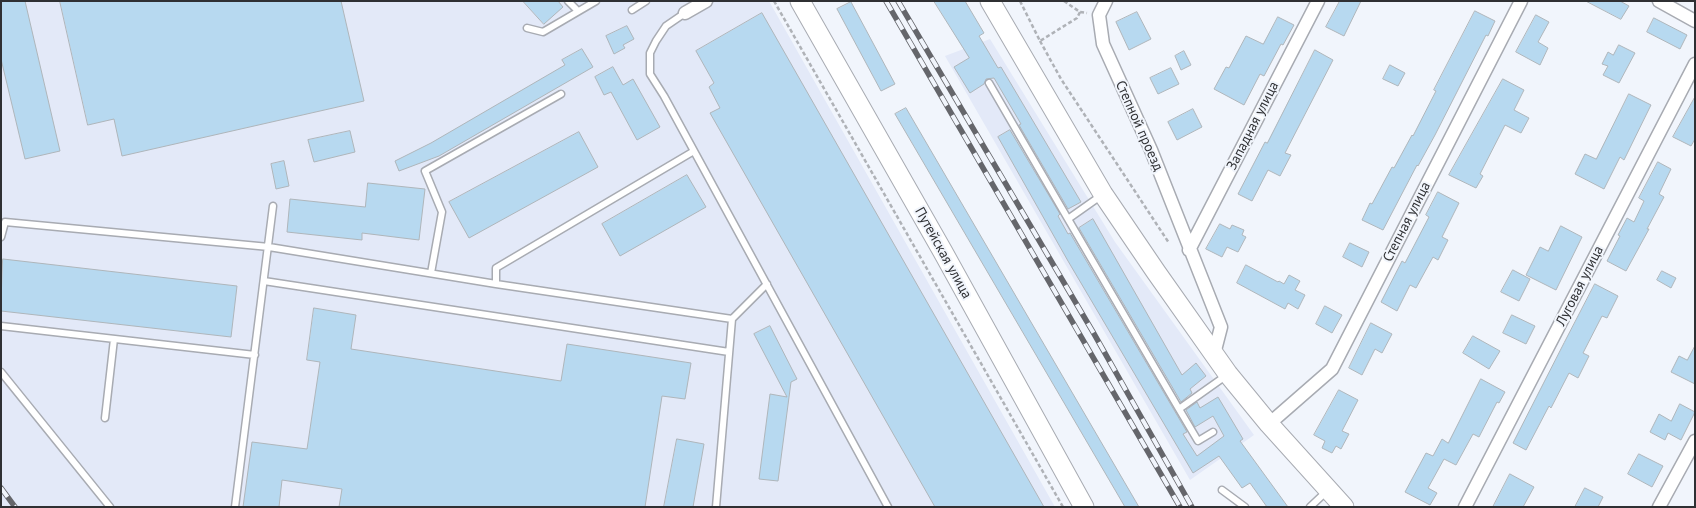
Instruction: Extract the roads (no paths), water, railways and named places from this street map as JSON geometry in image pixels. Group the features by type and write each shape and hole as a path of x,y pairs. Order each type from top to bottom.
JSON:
{"main road":[{"name":"Путейская улица","path":"800,1 943,252 1084,507"},
{"path":"990,1 1102,194 1228,374 1269,424 1344,507"}],"street":[{"path":"686,14 706,1"},
{"name":"Степной проезд","path":"1106,1 1099,15 1102,44 1151,150 1221,327 1214,354"},
{"name":"Западная улица","path":"1189,250 1318,1"},
{"name":"Степная улица","path":"1269,424 1332,369 1521,1"},
{"path":"1659,1 1695,21"},
{"name":"Луговая улица","path":"1465,507 1695,64"},
{"path":"1659,507 1695,441"}],"lane":[{"path":"568,1 578,11"},
{"path":"527,28 543,32 596,1"},
{"path":"632,10 646,1"},
{"path":"686,14 666,26 656,41 650,53 650,74 888,507"},
{"path":"988,82 1198,441 1213,432"},
{"path":"431,273 442,212 425,171 561,94"},
{"path":"496,284 496,268 694,151"},
{"path":"1068,219 1102,194"},
{"path":"235,507 273,206"},
{"path":"1,237 3,221 269,247 496,284 732,319"},
{"path":"264,281 729,352"},
{"path":"716,507 732,319 767,284"},
{"path":"1,326 255,355"},
{"path":"105,418 114,339"},
{"path":"1,372 110,507"},
{"path":"1179,409 1228,374"},
{"path":"1222,490 1245,507"},
{"path":"1310,507 1328,490"}],"railway":[{"path":"886,1 1180,507"},
{"path":"898,1 1093,332 1192,507"},
{"path":"1,488 15,507"}]}
